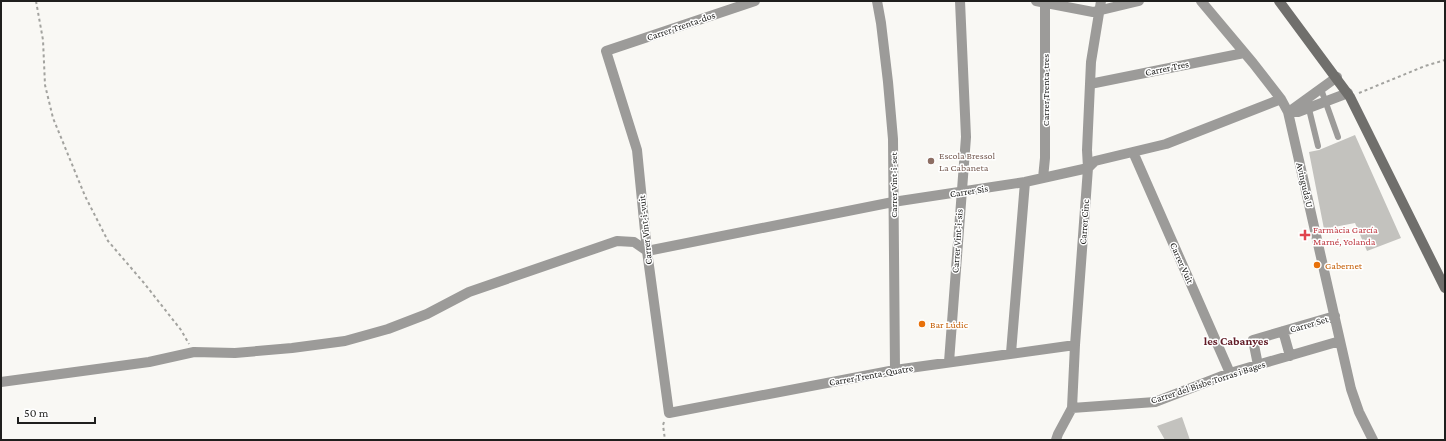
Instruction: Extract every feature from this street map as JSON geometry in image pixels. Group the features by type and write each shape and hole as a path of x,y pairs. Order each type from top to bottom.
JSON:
{"street":[{"name":"Carrer Trenta-dos","path":"606,51 755,1"},
{"name":"Carrer Vint-i-set","path":"877,1 890,97 893,139 895,370"},
{"name":"Carrer Vint-i-sis","path":"949,362 966,137 960,1"},
{"path":"1040,2 1093,12 1100,5 1139,1"},
{"name":"Avinguda U","path":"1201,1 1254,63 1288,112 1351,389 1359,412 1373,440"},
{"path":"1279,1 1349,95 1445,288"},
{"name":"Carrer Trenta-tres","path":"1040,2 1045,158 1043,178"},
{"name":"Carrer Cinc","path":"1056,440 1072,408 1088,168 1087,150 1091,62 1100,5"},
{"name":"Carrer Vint-i-vuit","path":"606,51 637,150 647,251 669,413"},
{"name":"Carrer Tres","path":"1090,84 1244,53"},
{"path":"1308,104 1321,89 1337,77"},
{"path":"1288,112 1308,104 1326,102 1349,95"},
{"name":"Carrer Sis","path":"647,251 894,202 1026,182 1088,168 1095,161 1166,144 1280,99"},
{"name":"Carrer Vuit","path":"1133,152 1230,373"},
{"path":"1010,353 1026,182"},
{"path":"1,382 149,362 194,352 235,353 292,348 345,341 388,329 427,314 468,292 617,241 634,242 647,251"},
{"name":"Carrer Set","path":"1258,365 1253,340 1335,316"},
{"name":"Carrer Set","path":"1283,331 1290,356"},
{"name":"Carrer del Bisbe Torras i Bages","path":"1072,408 1155,402 1230,373 1340,341"},
{"name":"Carrer Trenta-Quatre","path":"669,413 895,370 1075,345"}],"lane":[{"path":"1321,89 1338,137"},
{"path":"1308,104 1318,146"}],"path":[{"path":"36,1 43,40 45,85 53,118 85,196 108,241 144,283 176,324 194,352"},
{"path":"1349,95 1425,66 1445,60"},
{"path":"665,440 663,425 664,418 669,413"}],"building":[{"path":"1355,135 1401,238 1367,251 1355,223 1324,229 1309,152 1319,150"},
{"path":"1182,417 1190,440 1165,440 1157,426"}],"place":[{"name":"Escola Bressol La Cabaneta","path":"931,161"},
{"name":"Farmàcia García Marné, Yolanda","path":"1305,235"},
{"name":"Gabernet","path":"1317,265"},
{"name":"Bar Lúdic","path":"922,324"}],"district":[{"name":"les Cabanyes","path":"1236,341"}]}
